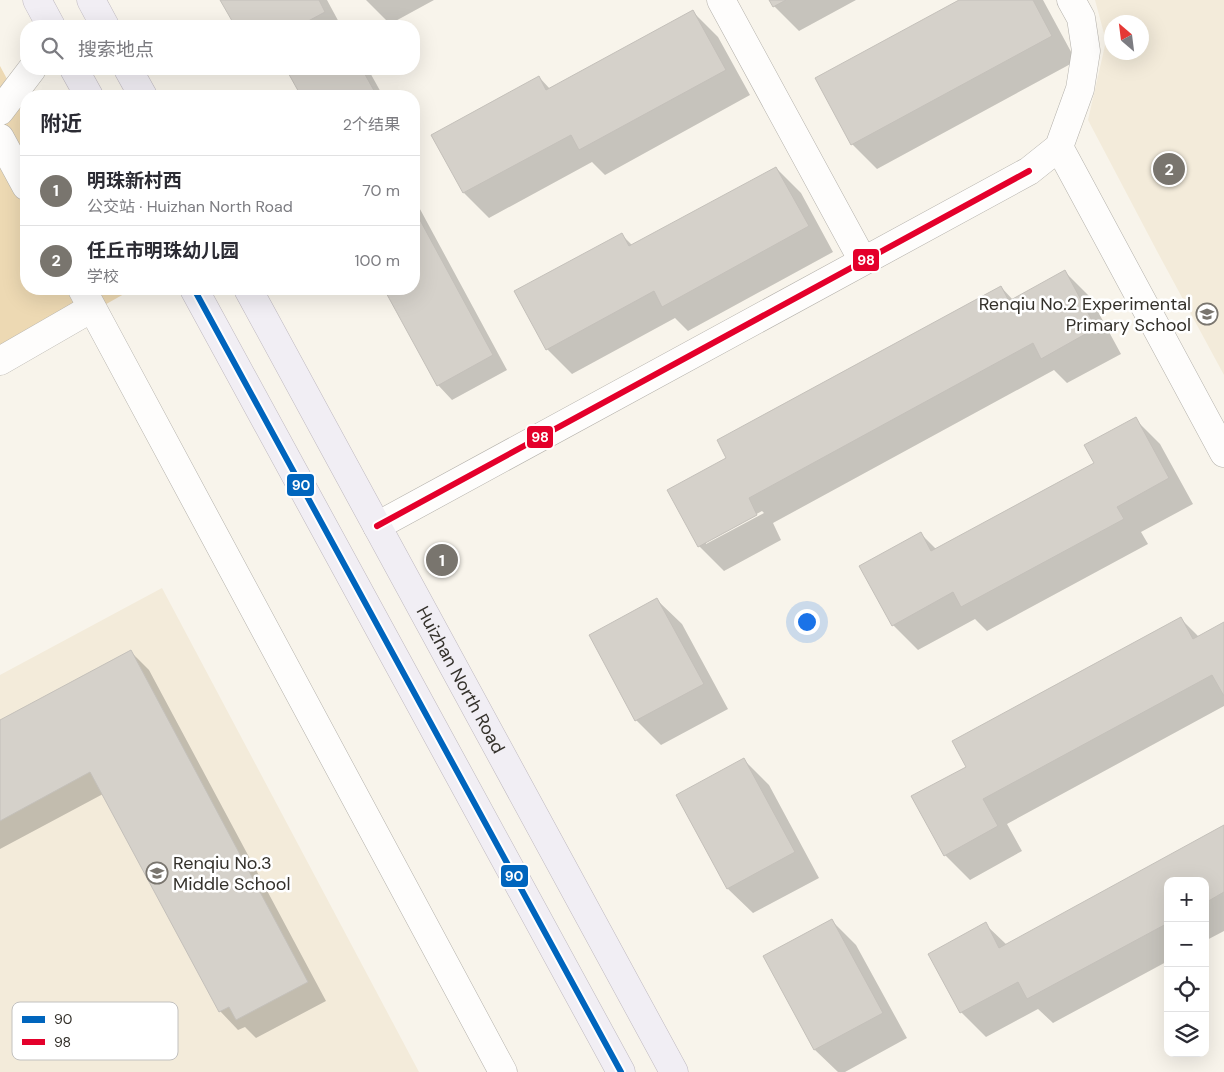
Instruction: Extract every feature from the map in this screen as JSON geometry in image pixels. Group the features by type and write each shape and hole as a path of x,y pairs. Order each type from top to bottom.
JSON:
{"main road":[{"path":"37,0 48,20"},
{"path":"91,0 102,20"},
{"path":"77,75 86,90"},
{"path":"131,75 140,90"},
{"path":"197,295 621,1072"},
{"name":"Huizhan North Road","path":"251,295 674,1072"}],"street":[{"path":"721,0 863,261"},
{"path":"377,526 1029,171 1059,146 1080,89 1086,51 1081,18 1071,0"},
{"path":"0,111 27,75"},
{"path":"0,138 20,175"},
{"path":"1059,146 1224,453"},
{"path":"0,361 87,299 503,1072"}],"shaded area":[{"path":"1095,0 1224,0 1224,375 1158,253 1088,120 1104,50 1104,60 1149,60 1149,15 1104,15 1104,34"},
{"path":"0,66 20,103 20,295 122,295 0,364"},
{"name":"Renqiu No.3 Middle School","path":"162,588 419,1072 0,1072 0,675"}],"building":[{"path":"220,0 319,0 325,12 310,20 232,20"},
{"path":"769,0 786,0 773,7"},
{"path":"959,0 1033,0 1052,36 851,145 815,78"},
{"path":"693,10 726,70 579,150 571,135 463,193 431,135 539,76 546,90"},
{"path":"289,75 365,75 374,90 298,90"},
{"path":"776,167 809,226 662,307 654,291 546,350 514,291 622,233 629,246"},
{"path":"420,220 493,355 437,386 387,295 420,295"},
{"path":"1065,270 1096,328 1041,359 1033,343 749,498 757,515 698,547 667,490 726,458 717,440 1001,286 1009,301"},
{"path":"1136,417 1169,478 1117,507 1124,519 961,607 953,592 892,626 859,566 921,532 931,551 1094,463 1084,445"},
{"path":"657,598 704,684 635,721 589,635"},
{"path":"1181,617 1193,639 1224,622 1224,696 1212,675 983,799 998,826 944,856 911,796 966,767 952,741"},
{"path":"131,650 308,982 236,1020 229,1007 219,1012 90,772 0,821 0,720"},
{"path":"744,758 795,852 727,889 676,795"},
{"path":"1224,825 1224,892 1209,901 1209,877 1164,877 1164,925 1027,999 1018,982 960,1013 928,954 986,922 999,948"},
{"path":"832,919 883,1013 814,1050 763,956"}],"transit line":[{"name":"98","path":"377,526 1029,171"},
{"name":"90","path":"197,295 621,1072"}],"place":[{"name":"任丘市明珠幼儿园","path":"1169,169"},
{"name":"Renqiu No.2 Experimental Primary School","path":"1207,314"},
{"name":"明珠新村西","path":"442,560"},
{"name":"Renqiu No.3 Middle School","path":"157,873"}]}
